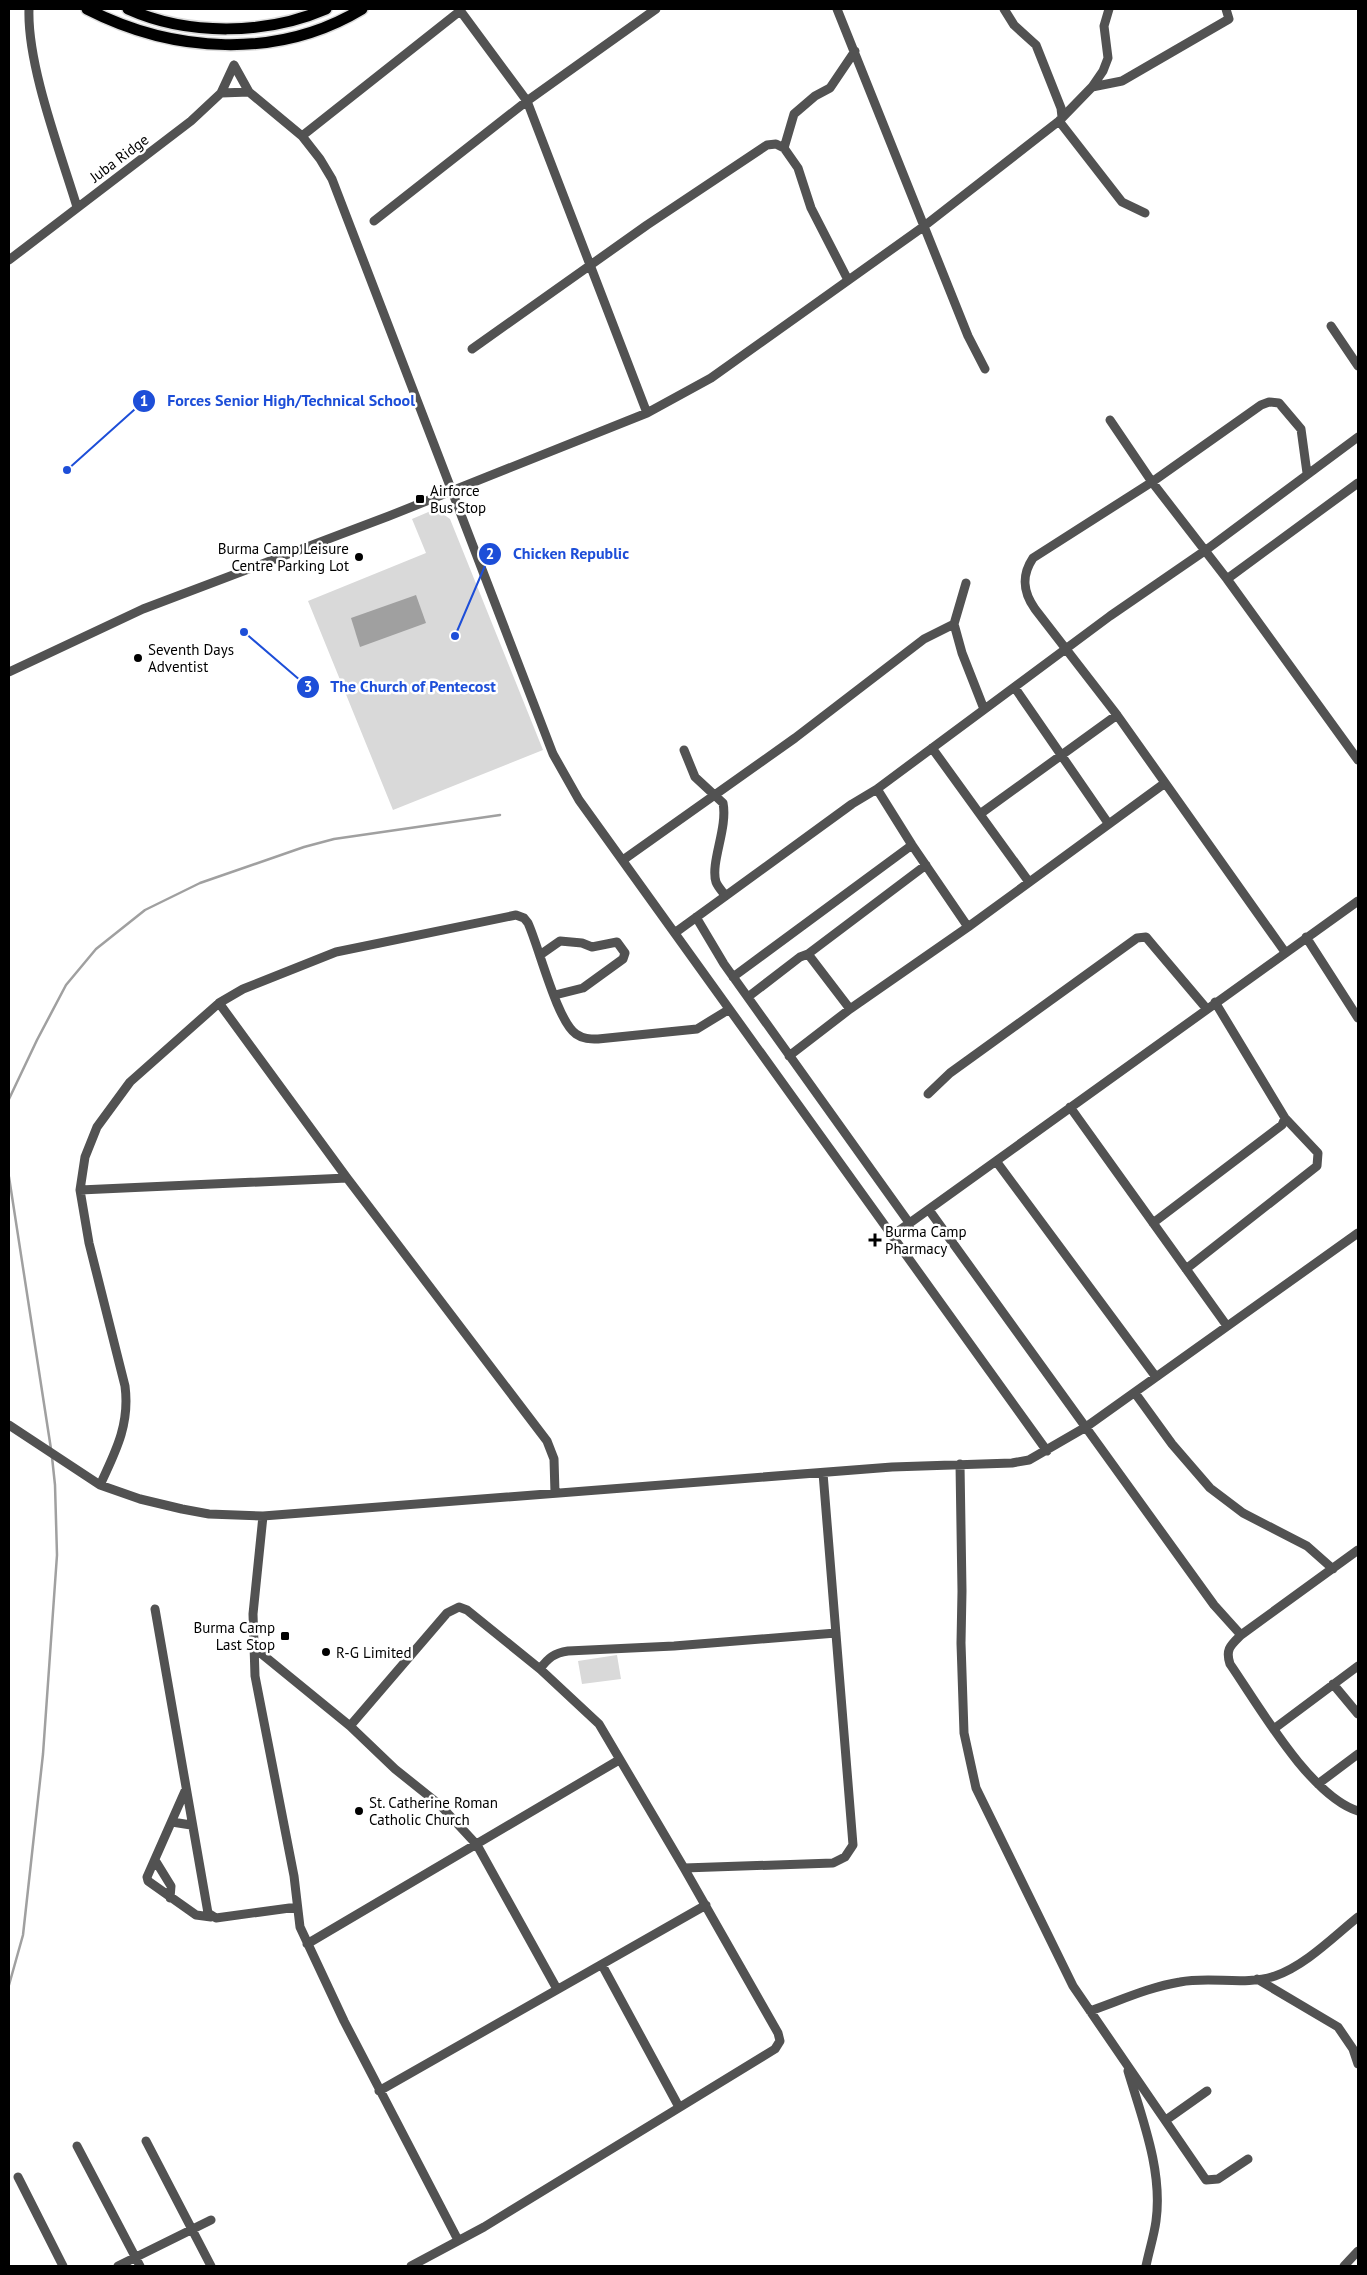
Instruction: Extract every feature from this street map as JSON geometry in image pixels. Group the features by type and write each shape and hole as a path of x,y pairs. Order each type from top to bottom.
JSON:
{"main road":[{"path":"87,9 108,20 151,36 182,41 232,45 261,44 305,34 362,9"},
{"path":"128,9 142,15 172,22 224,28 276,25 306,18 326,9"}],"street":[{"path":"30,9 29,26 40,80 77,207"},
{"path":"374,221 527,101 656,9"},
{"path":"837,9 923,227 968,336 985,369"},
{"path":"1004,9 1014,25 1036,45 1061,108 1061,119 1122,202 1145,213"},
{"path":"9,672 143,609 450,492 647,413 710,378 923,227 1061,119 1092,87 1103,71 1108,58 1104,26 1109,9"},
{"path":"1092,87 1122,81 1229,19 1226,9"},
{"path":"302,136 459,10 527,101 647,413"},
{"path":"784,148 794,114 814,96 830,88 855,51"},
{"name":"Juba Ridge","path":"9,260 191,121 220,93 234,66 249,92"},
{"path":"220,93 249,92 302,136 320,159 341,200 450,492 552,754 579,800 676,932 728,1010 1047,1451"},
{"path":"472,349 590,265 767,145 776,144 784,148 798,168 811,208 848,280"},
{"path":"1331,326 1358,366"},
{"path":"1285,952 1117,715 1028,598 1024,582 1027,567 1034,558 1152,482 1261,405 1269,402 1279,403 1301,429 1307,473"},
{"path":"1110,420 1152,482 1206,550 1358,760"},
{"path":"676,932 852,804 877,789 1110,616 1206,550 1307,473 1358,437"},
{"path":"1227,579 1358,483"},
{"path":"966,583 954,624 962,653 984,709"},
{"path":"623,860 716,795 924,639 954,624"},
{"path":"1015,688 1108,824"},
{"path":"980,814 1117,715"},
{"path":"932,748 1029,882"},
{"path":"684,750 695,777 723,803 725,812 716,880 725,895"},
{"path":"790,1056 850,1009 968,927 1165,783"},
{"path":"877,789 912,845 968,927"},
{"path":"733,977 912,845"},
{"path":"748,997 926,865"},
{"path":"893,1236 1206,1008 1358,901"},
{"path":"100,1485 116,1451 128,1408 125,1386 89,1243 80,1190 85,1157 97,1127 111,1105 147,1066 219,1003 242,989 336,952 516,915 524,918 532,932 569,1027 576,1034 586,1039 697,1029 728,1010"},
{"path":"696,917 733,977 910,1224"},
{"path":"928,1094 971,1058 1137,938 1146,937 1151,942 1206,1008"},
{"path":"1306,937 1358,1018"},
{"path":"540,955 554,945 566,941 582,943 592,947 617,942 625,953 623,959 589,985 555,995"},
{"path":"808,954 850,1009"},
{"path":"1186,1269 1317,1166 1318,1153 1285,1118 1215,1002"},
{"path":"219,1003 346,1178 548,1441 554,1458 556,1493"},
{"path":"1070,1107 1227,1326"},
{"path":"1153,1223 1282,1125 1285,1118"},
{"path":"996,1162 1156,1377"},
{"path":"80,1190 346,1178"},
{"path":"930,1210 1214,1605 1241,1634"},
{"path":"9,1425 100,1485 140,1499 208,1514 263,1516 823,1473 960,1464 1012,1463 1029,1460 1086,1427 1358,1233"},
{"path":"1135,1393 1172,1444 1210,1488 1243,1513 1306,1546 1333,1568"},
{"path":"960,1464 962,1552 961,1652 964,1733 976,1788 1073,1986 1206,2180 1218,2180 1248,2159"},
{"path":"684,1868 833,1863 845,1857 853,1845 823,1473"},
{"path":"263,1516 253,1614 252,1646 254,1676 294,1876 300,1927 379,2091 458,2240"},
{"path":"1356,1555 1333,1568 1241,1634 1228,1647 1227,1655 1230,1664 1297,1761 1318,1784 1340,1802 1358,1812"},
{"path":"155,1609 206,1907 211,1917"},
{"path":"350,1726 453,1609 467,1610 540,1669 594,1718 706,1904 778,2033 780,2041 775,2049 484,2227 411,2266"},
{"path":"540,1669 546,1659 556,1653 568,1651 674,1646 836,1633"},
{"path":"252,1646 350,1726 395,1768 440,1805 477,1845 557,1989"},
{"path":"1275,1728 1358,1666"},
{"path":"1333,1684 1358,1714"},
{"path":"1318,1784 1358,1754"},
{"path":"307,1944 619,1760"},
{"path":"185,1791 147,1876 148,1881 196,1915 211,1917 297,1907"},
{"path":"172,1822 192,1825"},
{"path":"154,1860 171,1886 170,1898"},
{"path":"379,2091 706,1904"},
{"path":"1090,2011 1180,1982 1216,1979 1258,1979 1274,1976 1294,1967 1358,1917"},
{"path":"602,1965 679,2107"},
{"path":"1258,1979 1338,2027 1353,2049 1358,2064"},
{"path":"1125,2064 1143,2122 1156,2178 1156,2220 1146,2266"},
{"path":"1166,2120 1207,2091"},
{"path":"146,2141 211,2266"},
{"path":"77,2146 140,2266"},
{"path":"18,2177 63,2266"},
{"path":"118,2266 211,2220"},
{"path":"1344,2266 1358,2251"}],"shaded area":[{"path":"433,510 439,511 450,519 543,750 393,810 308,601 426,553 412,519"},
{"path":"416,595 426,623 360,647 351,618"},
{"path":"617,1655 621,1679 582,1684 578,1661"}],"waterway":[{"path":"9,1099 66,985 96,949 145,910 200,883 304,847 334,839 500,815"},
{"path":"9,1177 51,1449"},
{"path":"9,1985 23,1935 43,1754 57,1555 55,1485 52,1457"}],"place":[{"name":"Forces Senior High/Technical School","path":"67,470"},
{"name":"Airforce Bus Stop","path":"420,499"},
{"name":"Burma Camp Leisure Centre Parking Lot","path":"359,557"},
{"name":"The Church of Pentecost","path":"244,632"},
{"name":"Chicken Republic","path":"455,636"},
{"name":"Seventh Days Adventist","path":"138,658"},
{"name":"Burma Camp Pharmacy","path":"875,1240"},
{"name":"Burma Camp Last Stop","path":"285,1636"},
{"name":"R-G Limited","path":"326,1652"},
{"name":"St. Catherine Roman Catholic Church","path":"359,1811"}]}
